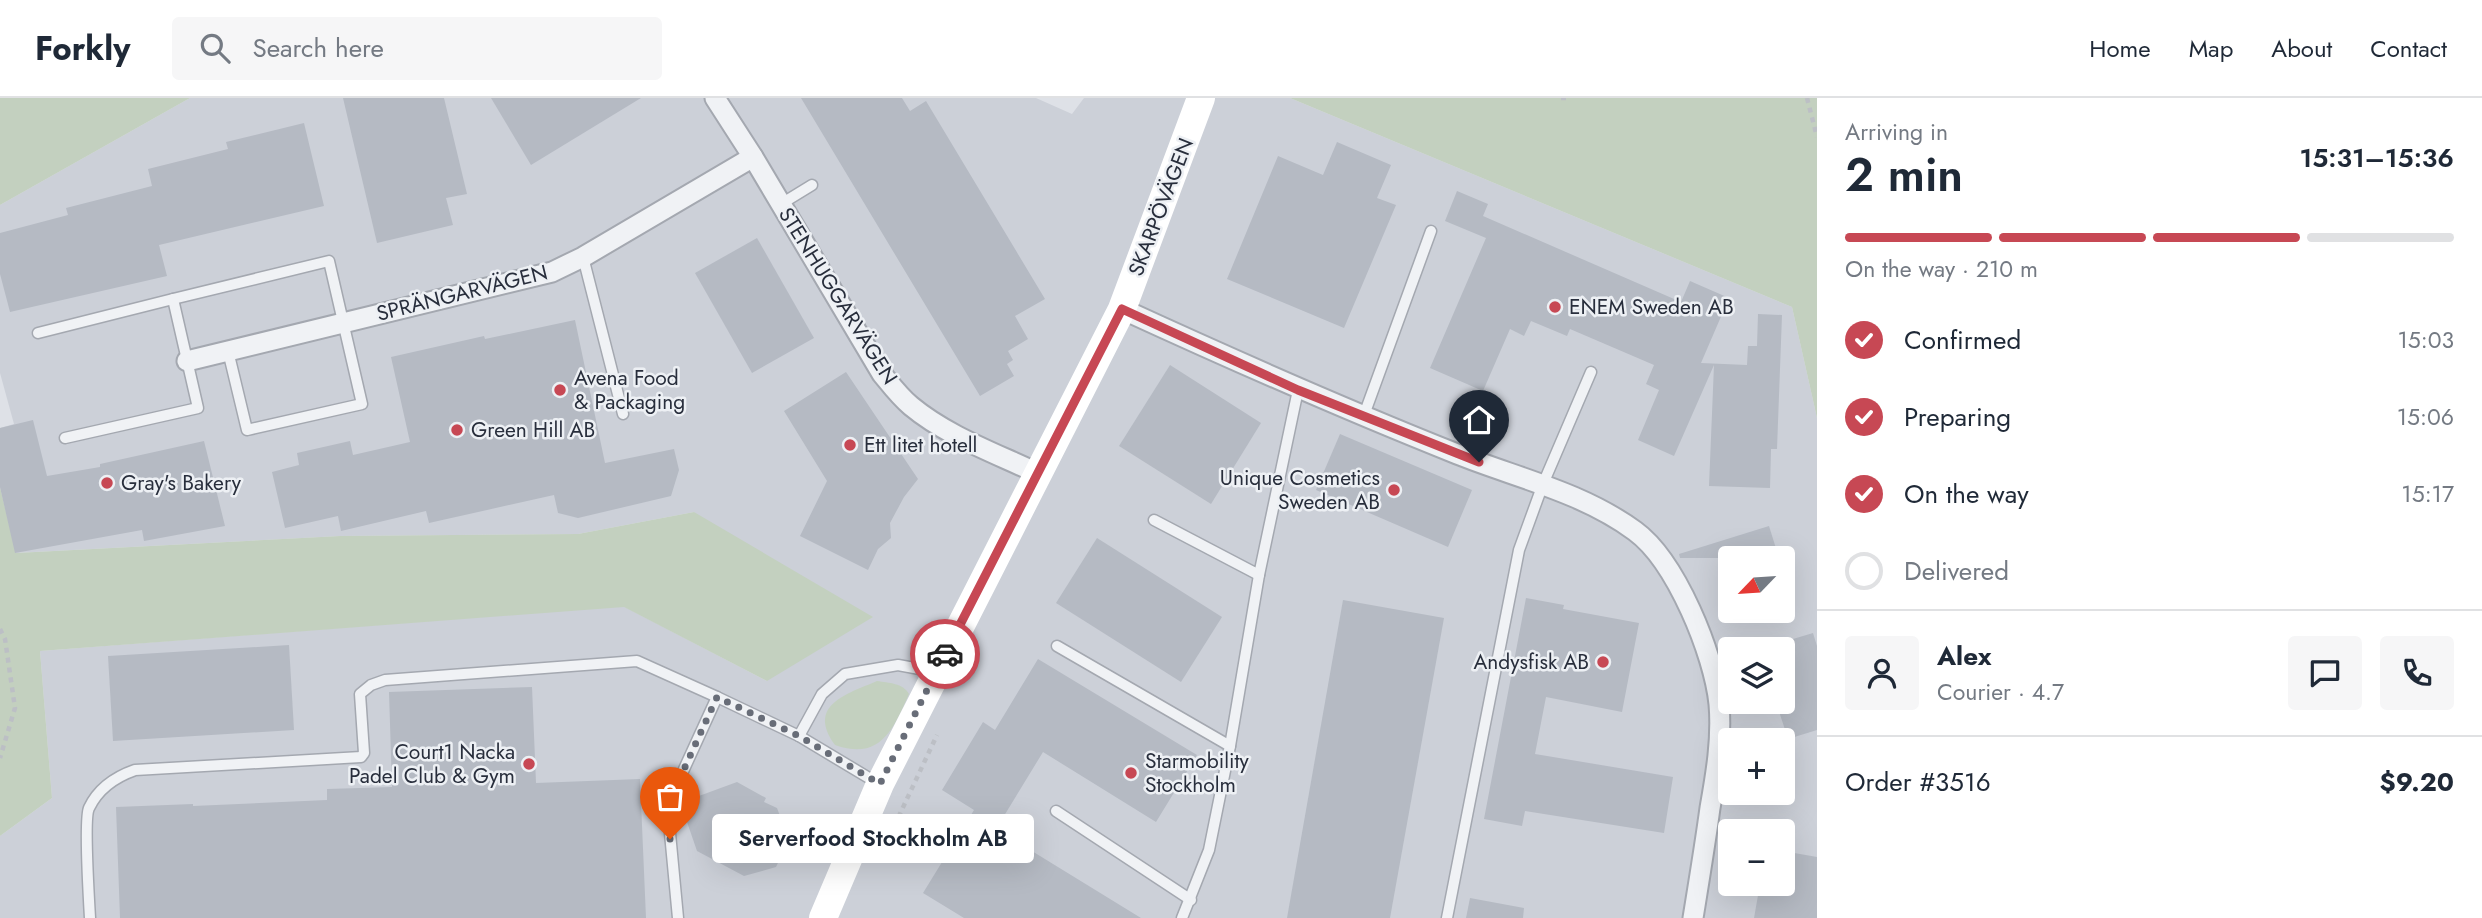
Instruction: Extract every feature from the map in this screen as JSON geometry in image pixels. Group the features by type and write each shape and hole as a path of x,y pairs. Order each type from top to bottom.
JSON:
{"street":[{"name":"STENHUGGARVÄGEN","path":"715,98 882,374 895,390 933,422 1037,474"},
{"name":"SKARPÖVÄGEN","path":"823,918 880,784 1122,309 1201,98"},
{"name":"SPRÄNGARVÄGEN","path":"187,361 552,272 583,257 753,157"},
{"path":"1122,309 1298,390 1458,454 1574,496 1636,532 1661,556 1698,628 1719,702 1720,737 1693,918"}],"lane":[{"path":"781,204 812,185"},
{"path":"1364,415 1431,231"},
{"path":"583,257 623,414"},
{"path":"38,333 329,261 362,404 247,430 228,351"},
{"path":"65,438 198,408 173,299"},
{"path":"1447,918 1519,550 1543,484 1591,372"},
{"path":"1182,918 1209,850 1259,575 1298,390"},
{"path":"1154,520 1259,575"},
{"path":"1057,646 1230,746"},
{"path":"90,918 87,810 110,783 120,775 135,770 360,757 364,752 360,694 385,680 637,661 799,736 880,784"},
{"path":"799,736 822,694 845,674 898,665 936,672"},
{"path":"678,918 668,812 674,791 717,697"},
{"path":"1056,811 1191,900"}],"path":[{"path":"1561,98 1571,98"},
{"path":"1807,98 1817,137"},
{"path":"0,629 5,639 15,708 0,758"}],"shaded area":[{"path":"190,98 1036,98 1072,114 1084,98 1290,98 1792,307 1817,418 1817,918 0,918 0,836 52,798 40,651 623,606 767,681 694,512 578,534 340,536 15,553 0,487 0,428 14,424 0,373 0,205"}],"green space":[{"path":"0,98 190,98 0,205"},
{"path":"1290,98 1817,98 1817,418 1792,307"},
{"path":"0,487 16,553 340,536 578,534 694,512 873,617 767,681 624,607 40,651 52,798 0,836"},
{"path":"877,681 899,686 909,694 890,730 883,739 863,749 835,745 827,731 825,720 828,711 843,696"}],"building":[{"path":"343,98 444,98 467,194 446,198 453,225 377,243"},
{"path":"491,98 641,98 531,165"},
{"path":"801,98 902,98 910,111 926,101 1045,299 1015,316 1028,339 1008,351 1013,360 1007,364 1014,376 980,396"},
{"path":"304,123 324,206 159,245 167,276 10,312 0,274 0,233 68,215 66,208 152,186 148,169 228,149 226,142"},
{"path":"1337,142 1391,165 1377,198 1396,205 1344,328 1227,279 1278,156 1323,175"},
{"path":"1457,191 1488,204 1483,216 1681,302 1690,281 1729,298 1701,363 1747,365 1748,346 1757,346 1758,314 1782,315 1777,449 1771,449 1770,488 1709,486 1714,365 1674,456 1638,440 1659,390 1646,384 1654,365 1570,329 1567,336 1531,321 1524,336 1510,329 1483,391 1430,368 1486,238 1445,221"},
{"path":"757,238 814,338 752,373 695,273"},
{"path":"575,320 605,463 674,449 679,470 671,496 578,518 558,513 554,495 429,523 426,511 341,531 338,516 285,528 272,472 299,465 297,453 350,441 353,455 410,442 391,357 484,336 485,339"},
{"path":"1170,365 1261,423 1211,504 1119,446"},
{"name":"Ett litet hotell","path":"846,372 918,479 904,497 890,523 891,538 878,549 868,570 800,536 827,481 784,411"},
{"name":"Gray's Bakery","path":"33,420 47,476 100,467 100,464 204,441 225,526 144,541 142,530 15,553 0,487 0,428"},
{"name":"Unique Cosmetics Sweden AB","path":"1340,434 1472,490 1448,547 1316,490"},
{"path":"1769,526 1775,546 1718,546 1718,558 1680,558 1679,554"},
{"path":"1097,538 1222,617 1181,682 1056,603"},
{"path":"1526,598 1564,605 1563,609 1639,623 1622,712 1546,697 1535,754 1673,777 1664,833 1525,811 1522,826 1484,819"},
{"path":"1343,600 1444,618 1390,918 1287,918"},
{"path":"1813,633 1817,646 1817,730 1795,737 1795,728 1784,728 1780,714 1795,714 1795,638"},
{"path":"289,645 294,730 113,741 108,656"},
{"name":"Starmobility Stockholm","path":"1038,659 1197,755 1156,822 1043,752 996,829 1141,918 964,918 923,893 974,810 942,790 983,722 995,730"},
{"path":"532,687 536,783 640,779 646,918 120,918 116,807 327,800 327,789 392,787 389,692"},
{"path":"737,782 766,798 764,802 777,808 789,840 776,867 744,876 697,851 687,822 680,818 688,800"},
{"path":"1795,853 1817,857 1817,918 1754,918 1758,896 1795,896"},
{"path":"1470,898 1524,908 1523,918 1466,918"}],"way so far":[{"path":"670,839 668,812 674,791 717,697 799,736 880,784 945,654"}],"place":[{"name":"ENEM Sweden AB","path":"1555,307"},
{"name":"Avena Food & Packaging","path":"560,390"},
{"name":"Green Hill AB","path":"457,430"},
{"name":"Ett litet hotell","path":"850,445"},
{"name":"Gray's Bakery","path":"107,483"},
{"name":"Unique Cosmetics Sweden AB","path":"1394,490"},
{"name":"Andysfisk AB","path":"1603,662"},
{"name":"Court1 Nacka Padel Club & Gym","path":"529,764"},
{"name":"Starmobility Stockholm","path":"1131,773"},
{"name":"Serverfood Stockholm AB","path":"670,839"}],"route":[{"path":"945,654 1122,309 1298,390 1479,462"}]}
